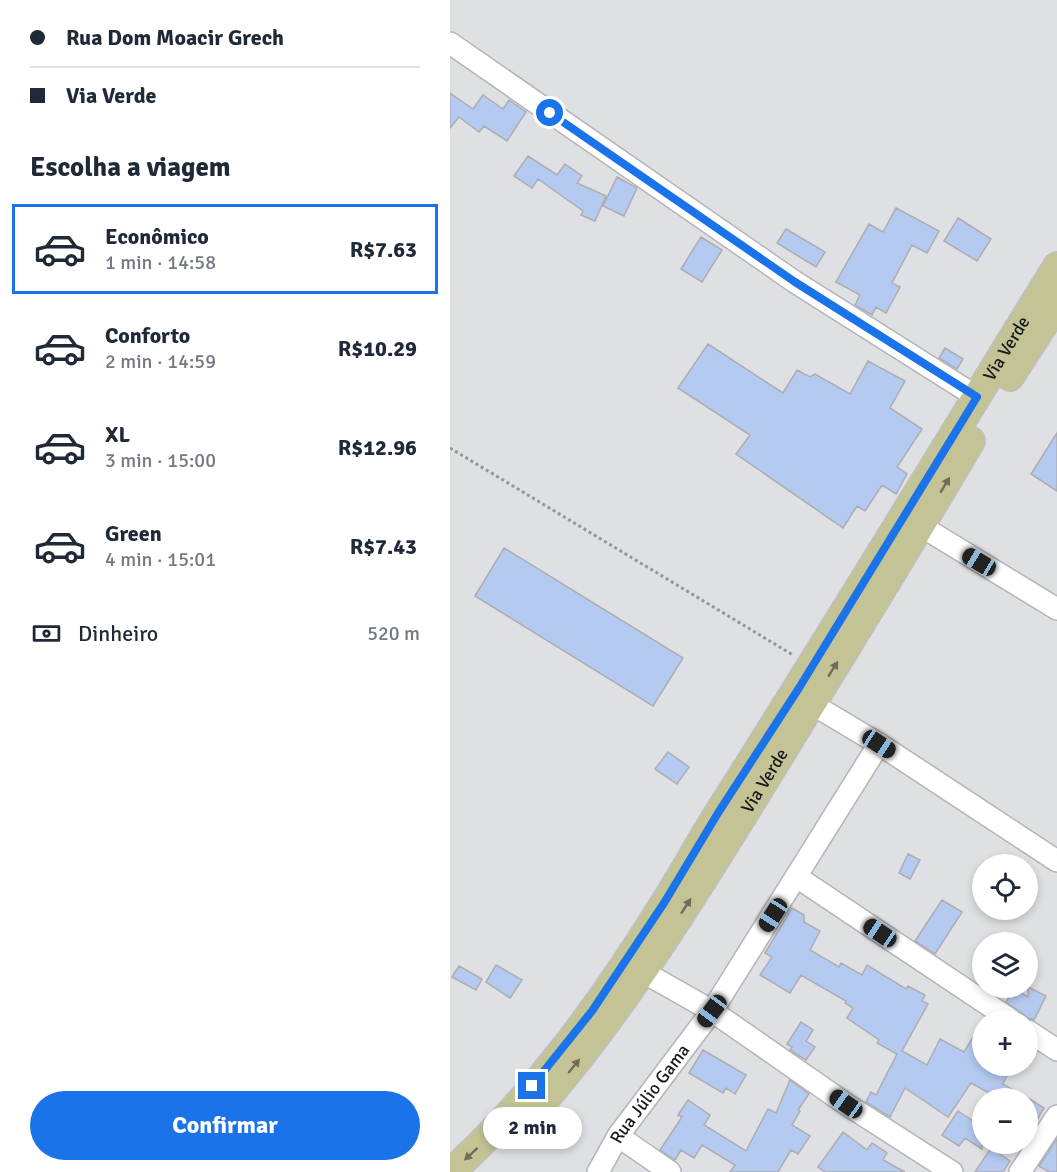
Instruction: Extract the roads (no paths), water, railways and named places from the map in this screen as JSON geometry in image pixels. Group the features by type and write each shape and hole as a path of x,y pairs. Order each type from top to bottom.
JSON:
{"main road":[{"name":"Via Verde","path":"479,1172 550,1095 598,1035 664,903 1057,266"},
{"name":"Via Verde","path":"451,1172 477,1149 509,1115 634,967 722,851 1057,304"}],"street":[{"path":"450,43 795,282 977,397"},
{"path":"921,526 1057,609"},
{"path":"812,704 879,744 1057,861"},
{"name":"Rua Júlio Gama","path":"598,1172 618,1136 712,1011 879,744"},
{"path":"797,877 996,1010"},
{"path":"634,967 712,1011 846,1104 952,1172"},
{"path":"1038,1038 1057,1050"},
{"path":"1020,1172 1057,1116"},
{"path":"618,1136 670,1172"}]}
